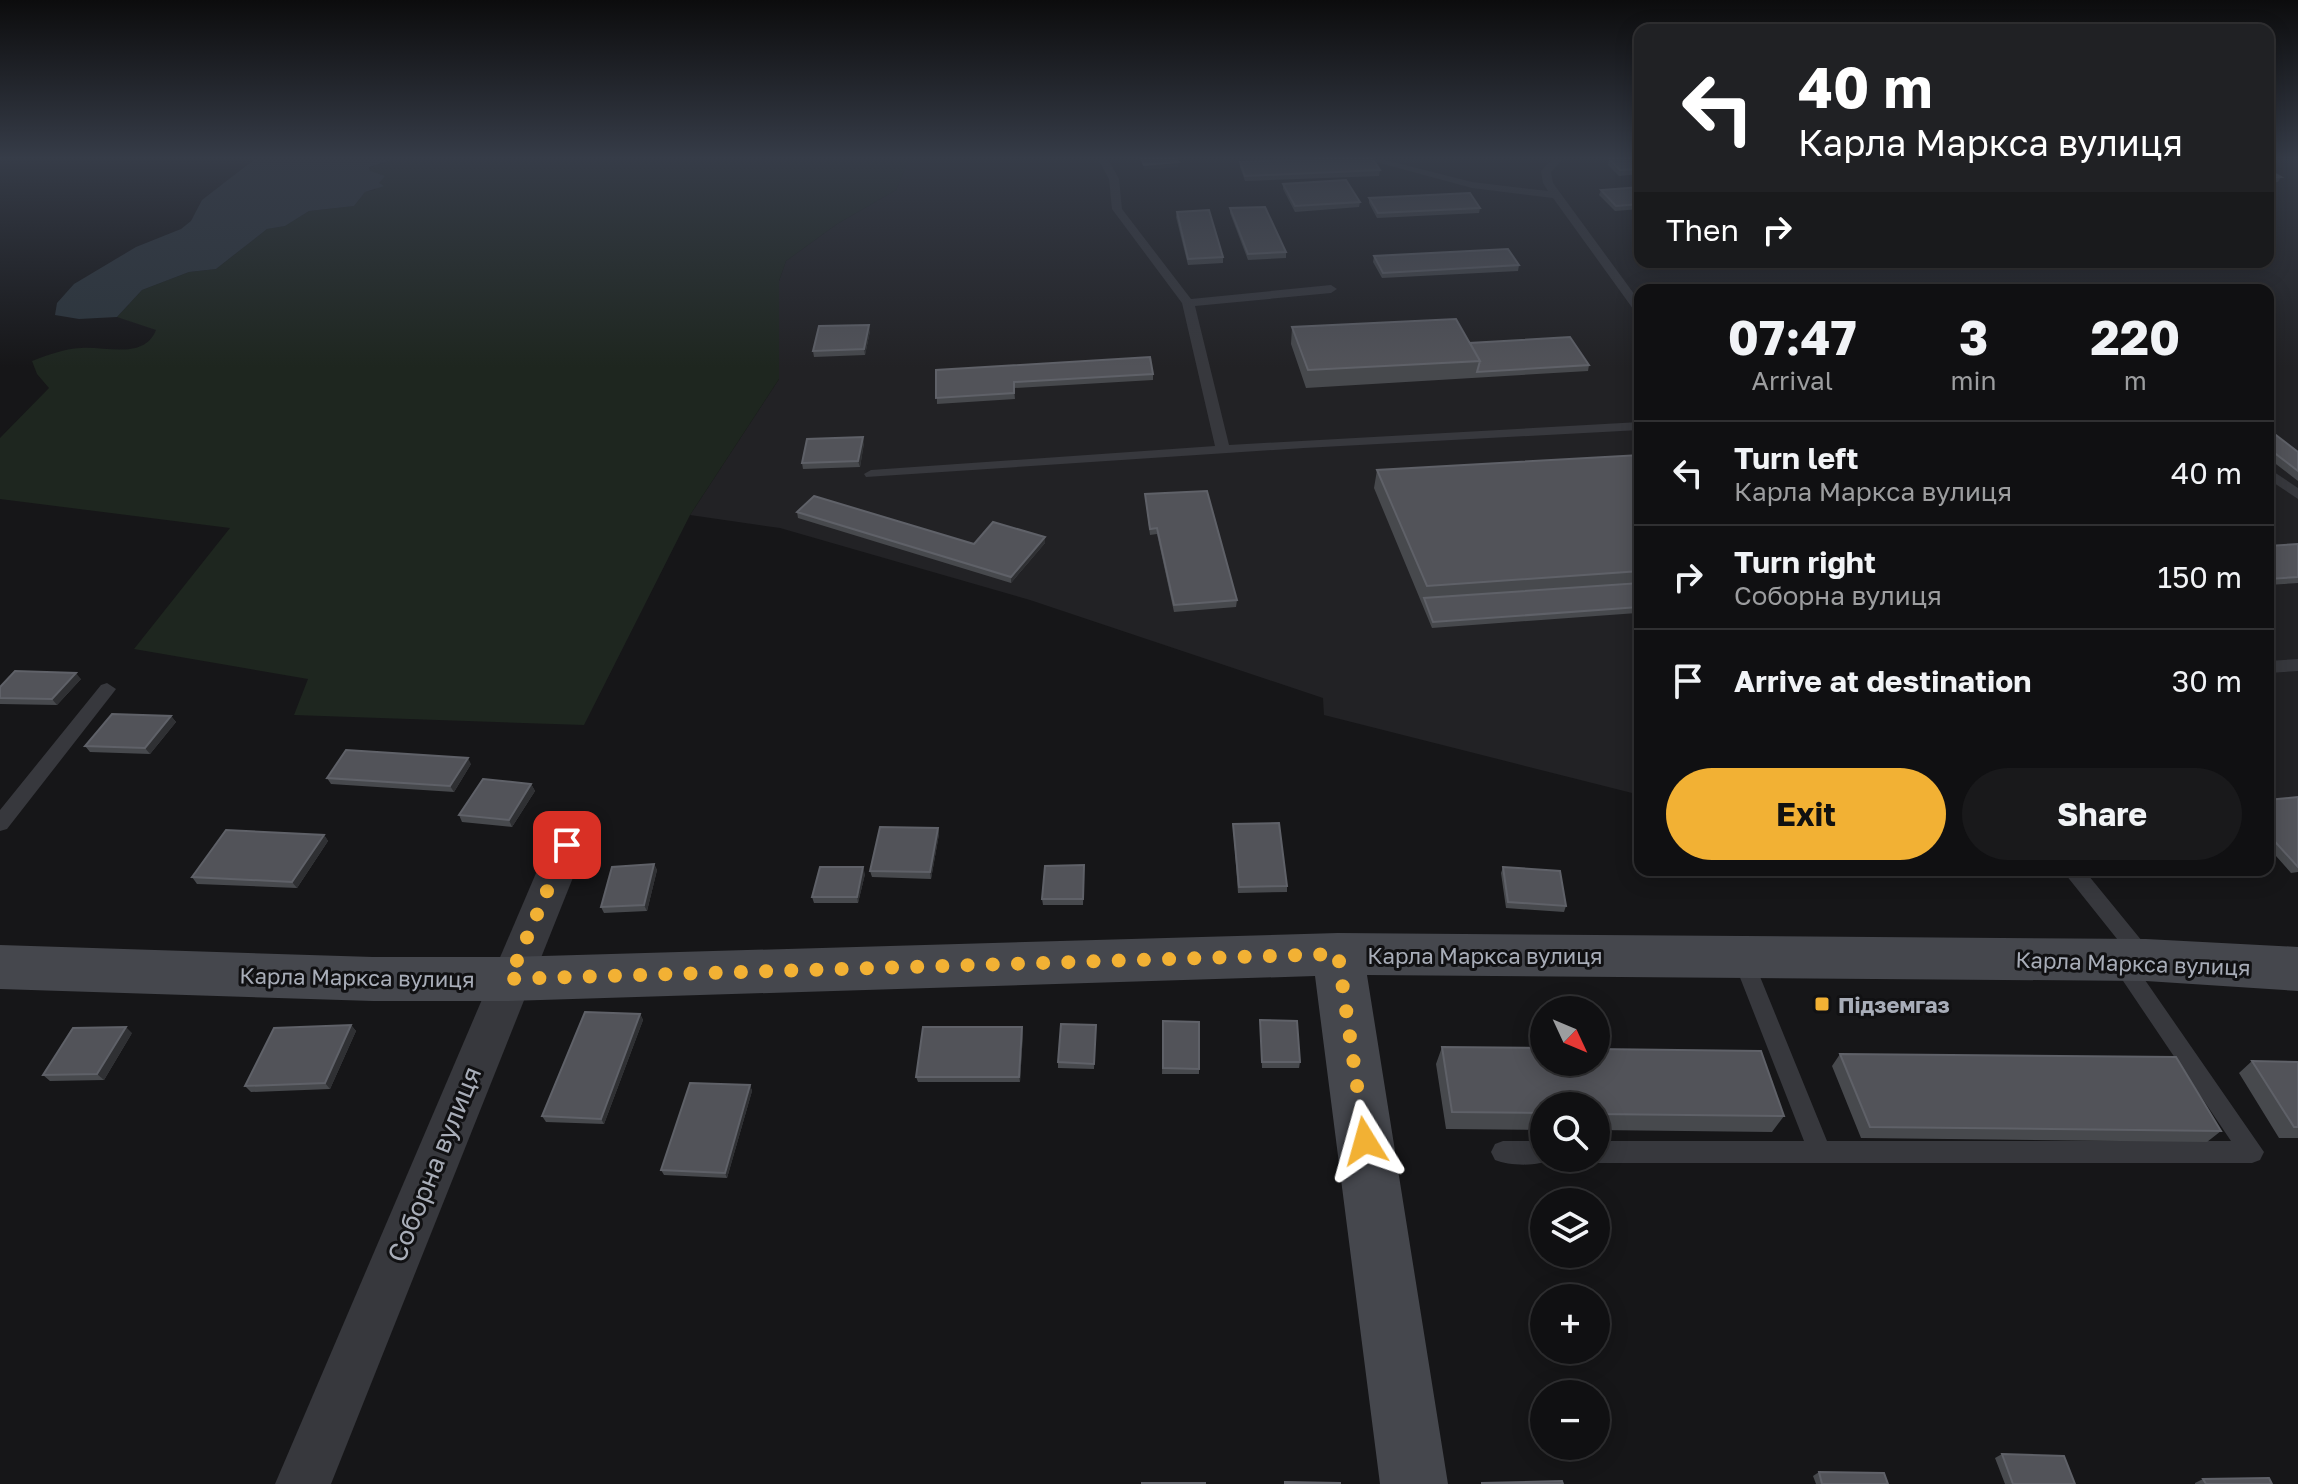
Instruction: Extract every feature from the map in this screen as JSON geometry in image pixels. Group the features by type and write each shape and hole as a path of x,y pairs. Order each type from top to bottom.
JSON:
{"street":[{"name":"Соборна вулиця","path":"303,1484 509,979 567,845"},
{"name":"Карла Маркса вулиця","path":"0,967 373,979 509,979 1338,954 2133,960 2298,969"},
{"path":"1338,954 1414,1484"}],"lane":[{"path":"1132,228 1188,303 1223,449"},
{"path":"1580,228 1634,302"},
{"path":"1188,303 1331,289"},
{"path":"871,474 1223,449 1634,426"},
{"path":"2274,477 2298,495"},
{"path":"2274,667 2298,665"},
{"path":"0,824 107,689"},
{"path":"1610,1152 2252,1152 2133,960 2076,876"},
{"path":"1742,957 1819,1150"},
{"path":"1503,1152 1530,1152"}],"shaded area":[{"path":"271,228 216,269 189,272 142,290 117,317 79,319 55,315 57,303 74,284 136,247 181,229"},
{"path":"831,228 1634,228 1634,268 2274,268 2274,228 2298,228 2298,803 2274,805 2274,284 1634,284 1634,793 1324,715 1323,698 1030,600 780,528 690,515 779,379 779,281 786,261"},
{"path":"831,228 786,261 779,281 779,379 690,515 584,725 294,715 308,679 134,649 230,528 0,499 0,438 49,388 37,374 32,361 74,349 123,350 143,345 156,330 117,317 142,290 189,272 216,269 267,229"}],"building":[{"path":"1181,228 1214,228 1223,257 1188,259"},
{"path":"1238,228 1275,228 1286,252 1248,254"},
{"path":"1508,249 1519,265 1383,273 1374,256"},
{"path":"1456,319 1480,361 1308,370 1292,327"},
{"path":"869,325 864,349 813,351 819,326"},
{"path":"1570,337 1589,365 1477,372 1480,361 1470,343"},
{"path":"1150,357 1153,374 1014,382 1014,393 936,398 936,370"},
{"path":"2274,434 2298,452 2298,471 2274,453"},
{"path":"863,437 858,461 802,463 807,439"},
{"path":"1634,455 1634,571 1427,586 1377,470"},
{"path":"1207,491 1237,600 1174,605 1157,528 1150,529 1145,494"},
{"path":"814,496 974,544 993,522 1045,537 1011,577 797,512"},
{"path":"2298,544 2298,577 2274,579 2274,546"},
{"path":"1634,583 1634,607 1433,622 1424,598"},
{"path":"15,671 76,673 52,699 0,698 0,687"},
{"path":"112,714 171,716 145,748 85,746"},
{"path":"346,750 468,758 450,786 327,778"},
{"path":"483,779 531,784 509,820 459,815"},
{"path":"2298,797 2298,867 2274,841 2274,799"},
{"path":"1279,823 1287,886 1239,887 1233,824"},
{"path":"880,827 938,828 930,872 870,871"},
{"path":"226,830 324,835 292,882 192,877"},
{"path":"654,864 644,905 601,907 612,867"},
{"path":"1084,865 1083,899 1042,899 1045,866"},
{"path":"820,867 863,867 857,897 812,897"},
{"path":"1503,867 1560,871 1566,906 1508,902"},
{"path":"585,1012 640,1014 601,1119 542,1116"},
{"path":"1260,1020 1297,1021 1300,1062 1262,1062"},
{"path":"1163,1021 1199,1022 1199,1069 1163,1068"},
{"path":"1061,1024 1096,1025 1094,1064 1058,1062"},
{"path":"351,1025 325,1083 245,1086 274,1028"},
{"path":"126,1027 97,1074 43,1075 73,1028"},
{"path":"923,1027 1022,1027 1019,1077 916,1077"},
{"path":"1442,1047 1530,1048 1530,1076 1610,1076 1610,1049 1761,1051 1784,1116 1610,1114 1610,1092 1530,1092 1530,1113 1452,1112"},
{"path":"1840,1054 2176,1057 2221,1131 1870,1127"},
{"path":"2252,1061 2298,1062 2298,1127 2294,1127"},
{"path":"690,1083 750,1085 725,1173 661,1170"},
{"path":"2002,1454 2064,1456 2075,1484 2013,1484"},
{"path":"1819,1472 1884,1473 1888,1484 1822,1484"},
{"path":"2269,1478 2272,1484 2206,1484 2203,1479"},
{"path":"1562,1481 1563,1484 1482,1484 1482,1483"},
{"path":"1205,1483 1205,1484 1142,1484"},
{"path":"1340,1483 1340,1484 1285,1484"}],"place":[{"name":"Підземгаз","path":"1822,1004"}],"route":[{"path":"567,845 509,979 1338,954 1365,1141"}]}
